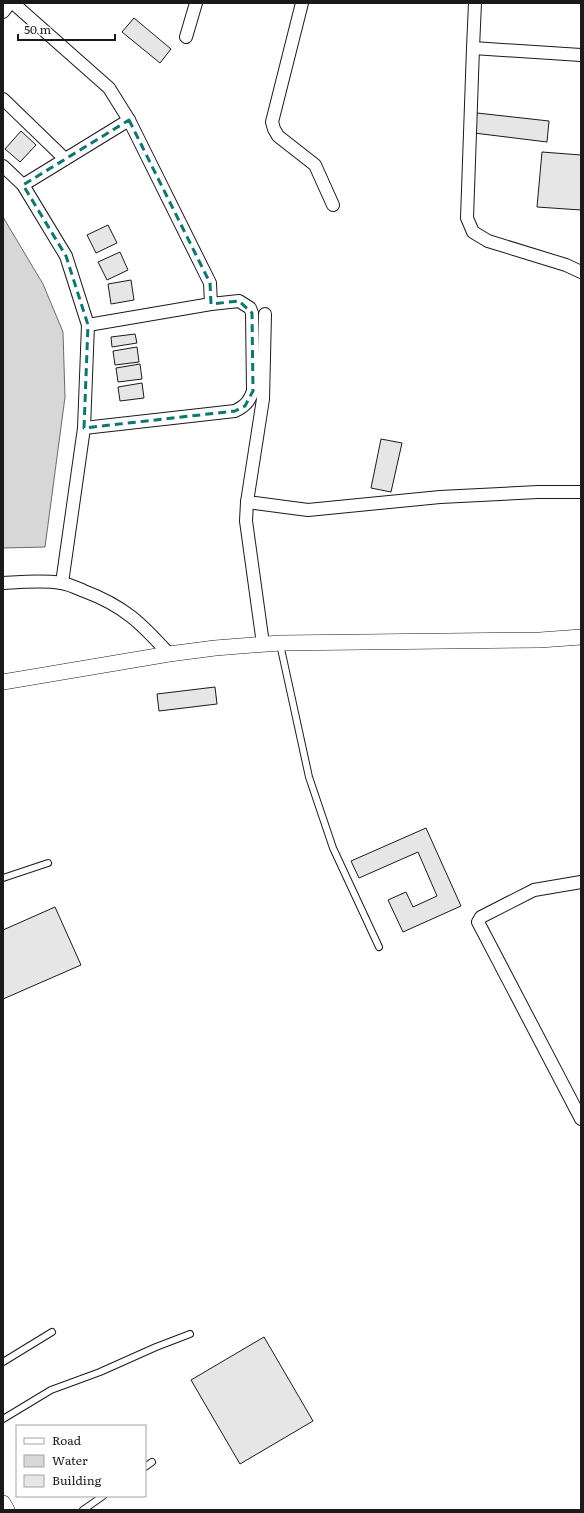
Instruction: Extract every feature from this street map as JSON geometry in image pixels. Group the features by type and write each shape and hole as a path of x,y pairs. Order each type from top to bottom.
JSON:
{"street":[{"path":"3,12 12,3 109,88 129,120 210,283 211,304"},
{"path":"186,37 196,3"},
{"path":"302,3 272,122 278,136 315,165 333,205"},
{"path":"475,3 468,218 473,232 488,241 566,265 581,272"},
{"path":"473,48 581,55"},
{"path":"3,99 65,159"},
{"path":"23,185 129,120"},
{"path":"3,166 23,185 66,256 88,325 84,428 62,583"},
{"path":"84,428 235,411 245,406 250,400 253,391 252,314 250,308 239,301 211,304 88,325"},
{"path":"263,644 246,521 247,502 264,399 265,314"},
{"path":"247,502 308,510 440,497 538,492 581,492"},
{"path":"3,583 35,581 62,583 94,595 128,613 147,630 168,654"},
{"path":"3,682 168,654 263,644 540,640 581,637"},
{"path":"581,882 534,890 481,917 478,922 581,1119"},
{"path":"3,1503 7,1510"}],"lane":[{"path":"280,643 309,777 333,848 379,947"},
{"path":"3,878 48,863"},
{"path":"3,1362 52,1332"},
{"path":"3,1419 51,1390 100,1372 156,1347 190,1334"},
{"path":"146,1466 152,1462"},
{"path":"83,1510 102,1497"}],"highlighted area":[{"path":"129,120 210,283 211,304 239,301 252,313 253,391 245,406 235,411 84,428 88,325 66,256 23,185"}],"water":[{"path":"3,217 43,284 63,332 65,397 45,547 3,548"}],"building":[{"path":"134,18 171,49 160,63 122,32"},
{"path":"477,113 549,121 547,142 474,133"},
{"path":"21,131 36,145 20,162 5,149"},
{"path":"542,152 581,155 581,210 537,207"},
{"path":"108,225 117,243 96,253 87,235"},
{"path":"120,252 128,270 107,280 98,262"},
{"path":"131,280 134,300 111,304 108,284"},
{"path":"135,334 137,343 112,347 111,337"},
{"path":"137,347 139,362 115,365 113,351"},
{"path":"140,364 142,379 118,382 116,368"},
{"path":"142,383 144,398 120,401 118,387"},
{"path":"381,439 402,443 391,492 371,488"},
{"path":"215,687 217,704 159,711 157,694"},
{"path":"426,828 461,906 403,932 388,900 406,892 413,907 437,896 418,852 359,878 351,861"},
{"path":"55,907 81,965 3,999 3,930"},
{"path":"264,1337 313,1421 240,1464 191,1380"}]}
